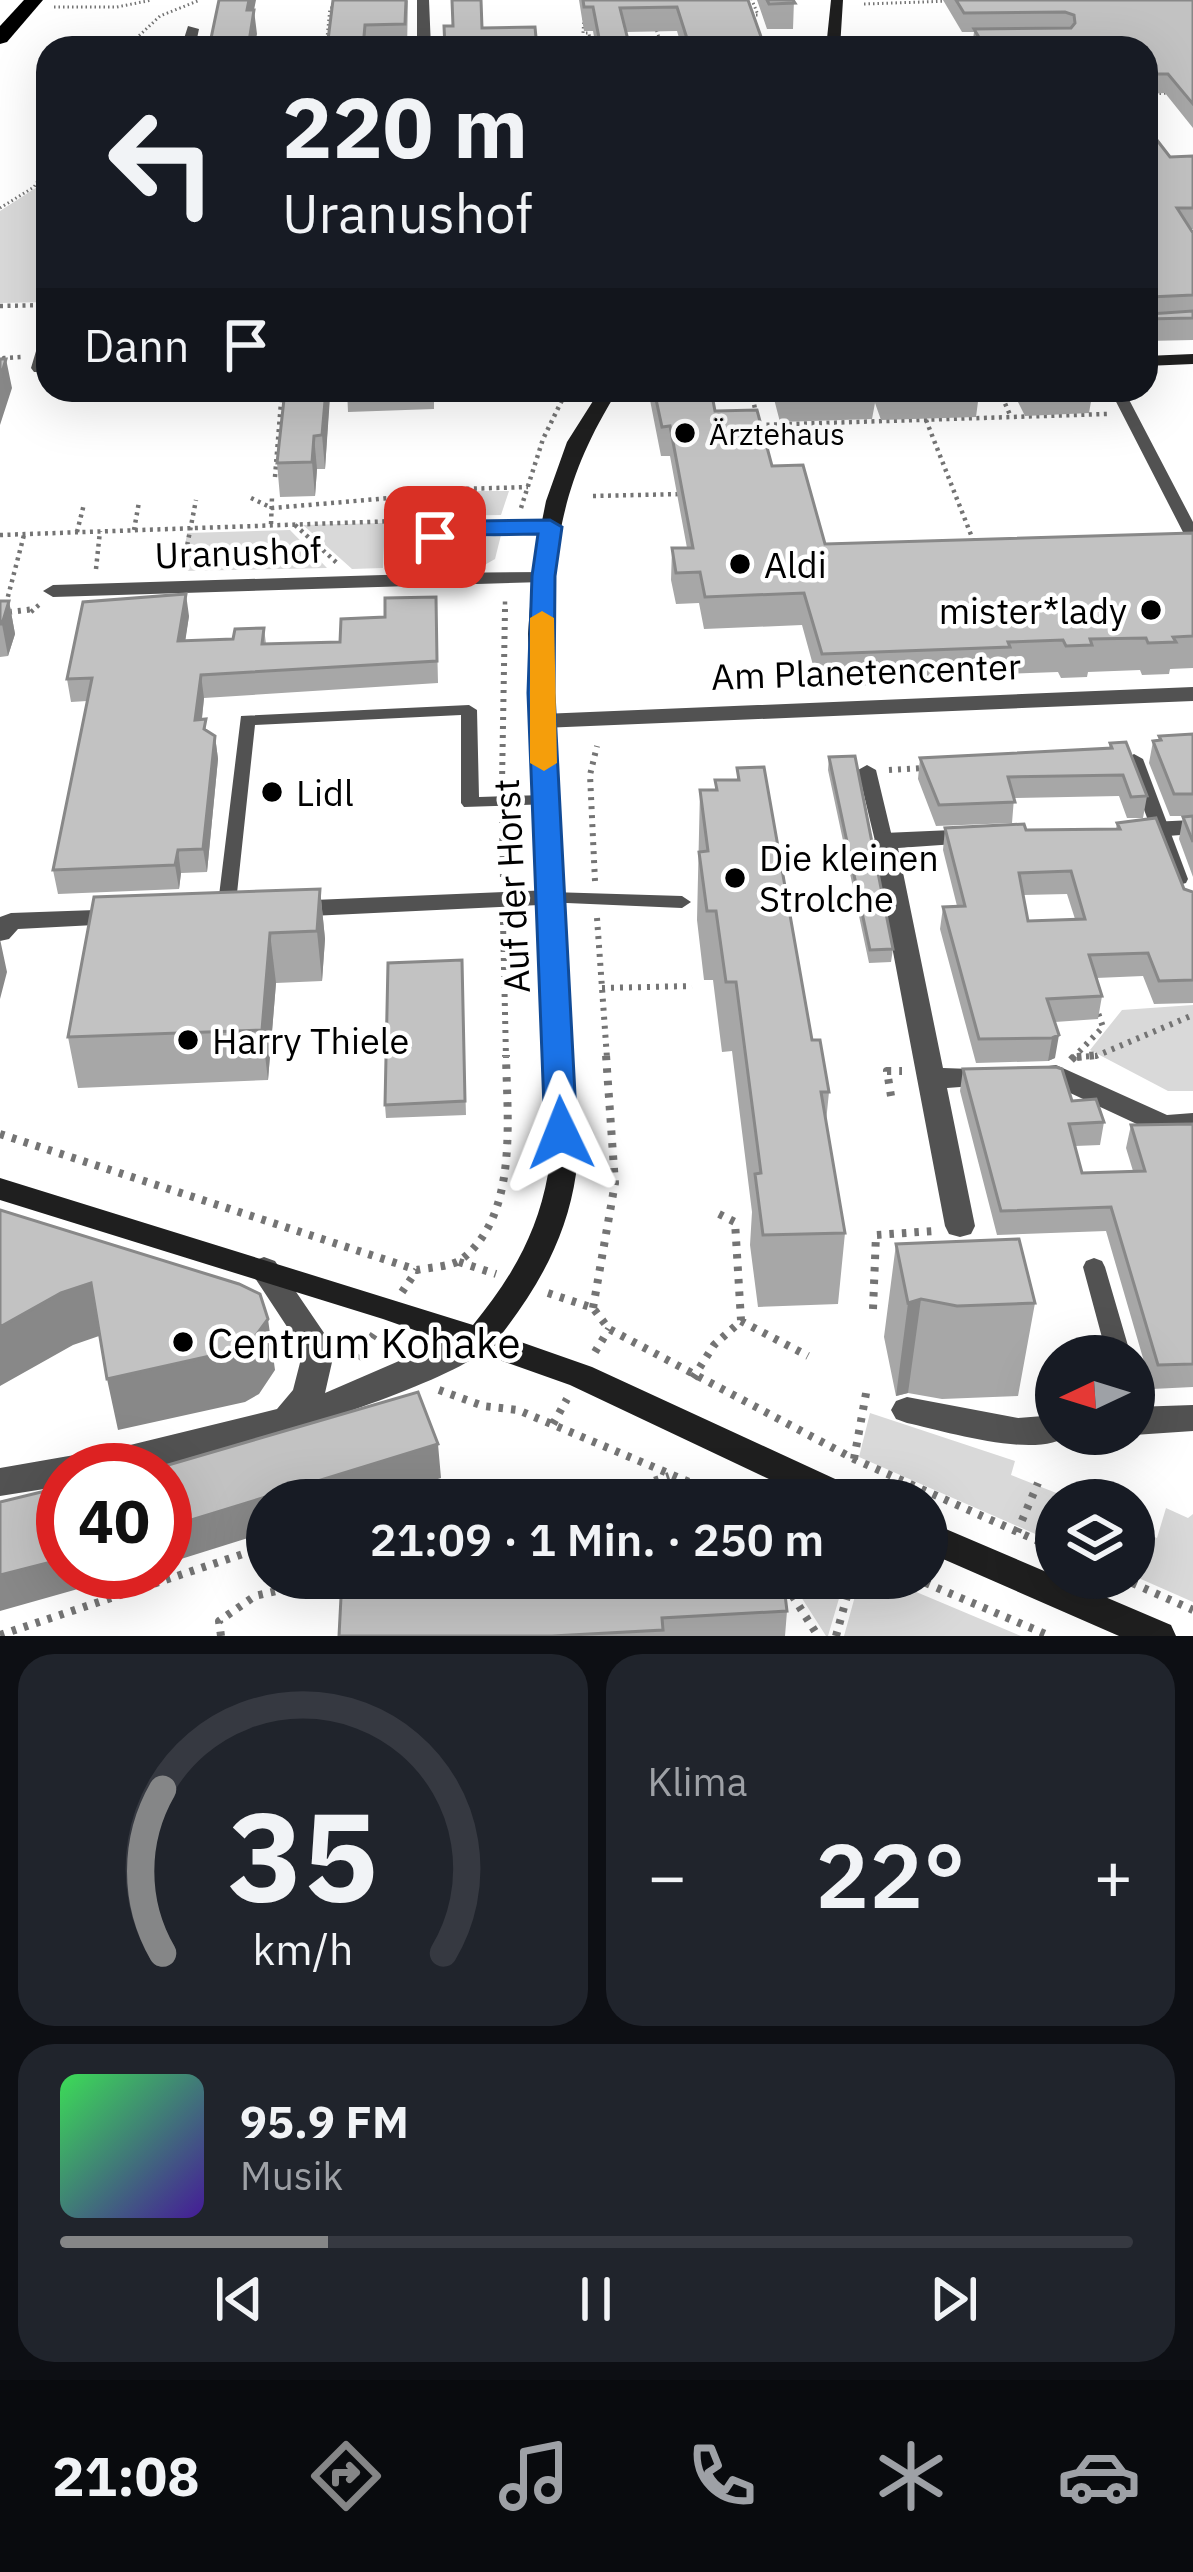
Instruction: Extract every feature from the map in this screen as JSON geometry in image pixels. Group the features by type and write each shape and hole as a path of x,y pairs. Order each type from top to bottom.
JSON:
{"highway":[{"path":"0,38 34,0"}],"street":[{"path":"423,0 424,36"},
{"path":"835,36 837,0"},
{"path":"191,36 193,28"},
{"path":"1158,361 1193,358"},
{"name":"Auf der Horst","path":"480,1339 524,1284 556,1220 561,1154 542,721 543,576 562,478 592,402"},
{"path":"424,579 430,543 445,532 550,527"},
{"name":"Uranushof","path":"53,591 543,576"},
{"name":"Am Planetencenter","path":"542,721 1193,694"},
{"path":"1092,832 1193,827"},
{"path":"960,1226 884,842 1000,836"},
{"path":"236,912 551,898"},
{"path":"4,925 154,916"},
{"path":"931,1078 1065,1066 1164,1125 1193,1124"},
{"path":"0,1189 480,1339 580,1376 802,1479"},
{"path":"264,1269 319,1349 308,1396 284,1420"},
{"path":"192,1444 284,1420 408,1378 480,1339"},
{"path":"908,1410 1018,1432 1035,1431"},
{"path":"1155,1418 1193,1418"},
{"path":"0,1482 36,1476"},
{"path":"948,1545 1158,1636"}],"lane":[{"path":"1124,402 1193,536"},
{"path":"236,912 247,720 470,710 470,803 545,800"},
{"path":"1134,759 1190,906"},
{"path":"867,770 884,842"},
{"path":"551,898 682,902"},
{"path":"1094,1267 1113,1335"}],"path":[{"path":"66,8 117,7 152,0"},
{"path":"137,36 188,2 200,0"},
{"path":"739,15 758,15 752,0"},
{"path":"864,4 955,1"},
{"path":"327,36 330,8 353,7"},
{"path":"652,17 657,36"},
{"path":"584,18 583,33 589,36"},
{"path":"1158,94 1193,93"},
{"path":"0,208 36,184"},
{"path":"0,306 36,305"},
{"path":"275,476 281,402"},
{"path":"251,498 272,508 426,495 439,488 527,487 562,402"},
{"path":"754,402 763,439"},
{"path":"1004,402 1011,417"},
{"path":"758,422 1130,413"},
{"path":"926,420 978,552"},
{"path":"593,496 697,493"},
{"path":"0,535 426,520 426,495"},
{"path":"271,525 272,497"},
{"path":"179,586 196,500"},
{"path":"134,530 139,502"},
{"path":"77,532 84,504"},
{"path":"296,525 357,581"},
{"path":"92,590 100,531"},
{"path":"24,534 2,613 31,612 53,591"},
{"path":"597,746 590,775 615,1184 592,1308 609,1329 693,1378 854,1459 1035,1540"},
{"path":"867,770 937,768"},
{"path":"602,988 692,986"},
{"path":"1065,1066 1103,1027 1096,1006"},
{"path":"1065,1066 1193,1015"},
{"path":"887,1071 891,1096"},
{"path":"0,1134 417,1270 459,1262"},
{"path":"719,1214 735,1222 741,1321"},
{"path":"873,1309 876,1235 960,1226"},
{"path":"693,1378 714,1345 741,1321"},
{"path":"741,1321 808,1356"},
{"path":"854,1459 866,1388"},
{"path":"483,1406 518,1410 682,1479"},
{"path":"661,1479 673,1475"},
{"path":"1017,1532 1035,1490"},
{"path":"0,1635 246,1553"},
{"path":"948,1592 1050,1636"},
{"path":"1155,1593 1193,1610"},
{"path":"221,1636 219,1621 251,1599"},
{"path":"794,1599 818,1636"},
{"path":"836,1636 846,1599"}],"shaded area":[{"path":"36,188 36,302 0,303 0,211"},
{"path":"431,491 509,491 501,515 428,516"},
{"path":"385,523 383,568 352,569 303,525"},
{"path":"290,530 327,568 181,571 187,533"},
{"path":"501,535 495,559 481,567 435,568 439,544"},
{"path":"1193,1005 1193,1091 1168,1091 1090,1050 1122,1010"},
{"path":"870,1413 1015,1461 1011,1475 1035,1485 1035,1534 948,1496 948,1479 909,1479 859,1457"},
{"path":"1166,1508 1188,1518 1193,1514 1193,1602 1155,1585 1157,1538"},
{"path":"802,1599 839,1599 826,1636"},
{"path":"854,1599 933,1599 1021,1636 844,1636"}],"building":[{"path":"219,0 249,0 247,10 254,10 250,36 212,36"},
{"path":"333,0 406,0 405,24 365,25 364,36 328,36"},
{"path":"452,0 481,0 482,28 535,27 536,36 444,36 444,26 453,26"},
{"path":"583,0 748,0 761,36 686,36 677,7 620,8 627,36 599,36 593,7 584,7"},
{"path":"767,0 793,0 795,3 769,4"},
{"path":"956,0 1193,0 1193,104 1168,74 1158,74 1158,36 978,36 974,29 1071,28 1074,15 964,13"},
{"path":"1158,141 1170,157 1193,156 1193,208 1177,208 1193,233 1193,295 1158,297"},
{"path":"1193,311 1193,318 1158,319 1158,313"},
{"path":"284,402 325,402 322,435 314,436 312,462 277,463"},
{"path":"657,402 713,402 715,411 757,410 772,466 803,465 825,544 1193,533 1193,636 1173,637 1176,642 1090,639 1092,645 1066,646 1063,640 1008,642 1010,647 822,654 804,593 705,597 700,572 676,573 672,548 693,548 670,426 662,427"},
{"path":"186,594 178,641 233,639 235,629 264,628 262,644 340,642 341,619 385,617 385,598 436,597 437,661 201,675 195,720 206,719 204,729 215,736 203,849 178,850 175,865 53,870 92,678 67,679 83,602"},
{"path":"0,601 9,601 2,624 0,624"},
{"path":"1193,734 1193,794 1174,794 1153,741 1161,740 1159,736"},
{"path":"1126,742 1147,796 1131,797 1123,775 1008,777 1015,802 939,805 920,758 1112,748 1110,743"},
{"path":"855,756 893,949 870,950 829,757"},
{"path":"764,767 812,1040 820,1040 829,1092 821,1092 845,1233 763,1235 755,1174 761,1173 736,982 726,982 716,911 707,911 699,852 708,851 700,790 717,790 715,780 739,780 737,768"},
{"path":"1193,816 1193,842 1183,817"},
{"path":"1156,818 1184,889 1193,892 1193,980 1159,981 1148,953 1089,955 1102,996 1047,999 1059,1035 979,1039 943,907 965,906 945,828 1024,824 1026,830 1120,829 1117,823","holes":["1071,871 1085,919 1028,921 1019,873"]},
{"path":"320,889 317,931 270,933 262,1030 68,1037 94,897"},
{"path":"462,960 465,1101 385,1105 388,963"},
{"path":"963,1069 1062,1069 1072,1101 1096,1099 1104,1122 1069,1124 1082,1173 1145,1171 1131,1125 1193,1124 1193,1364 1158,1365 1155,1335 1149,1335 1111,1207 1001,1211"},
{"path":"0,1210 239,1284 260,1294 268,1319 251,1342 237,1350 107,1379 91,1283 61,1293 0,1327"},
{"path":"1019,1239 1035,1303 957,1306 921,1299 908,1303 896,1244"},
{"path":"418,1392 438,1444 324,1479 246,1479 246,1503 192,1520 192,1458"},
{"path":"36,1493 36,1566 0,1575 0,1502"},
{"path":"341,1599 786,1599 787,1611 662,1618 663,1630 552,1636 339,1636"}],"slow traffic":[{"path":"542,618 544,763"}],"place":[{"name":"Ärztehaus","path":"685,433"},
{"name":"Aldi","path":"740,564"},
{"name":"mister*lady","path":"1151,610"},
{"name":"Lidl","path":"272,792"},
{"name":"Die kleinen Strolche","path":"735,878"},
{"name":"Harry Thiele","path":"188,1040"},
{"name":"Centrum Kohake","path":"183,1342"}],"route":[{"path":"435,537 473,528 550,527 543,576 541,693 561,1133"}]}
